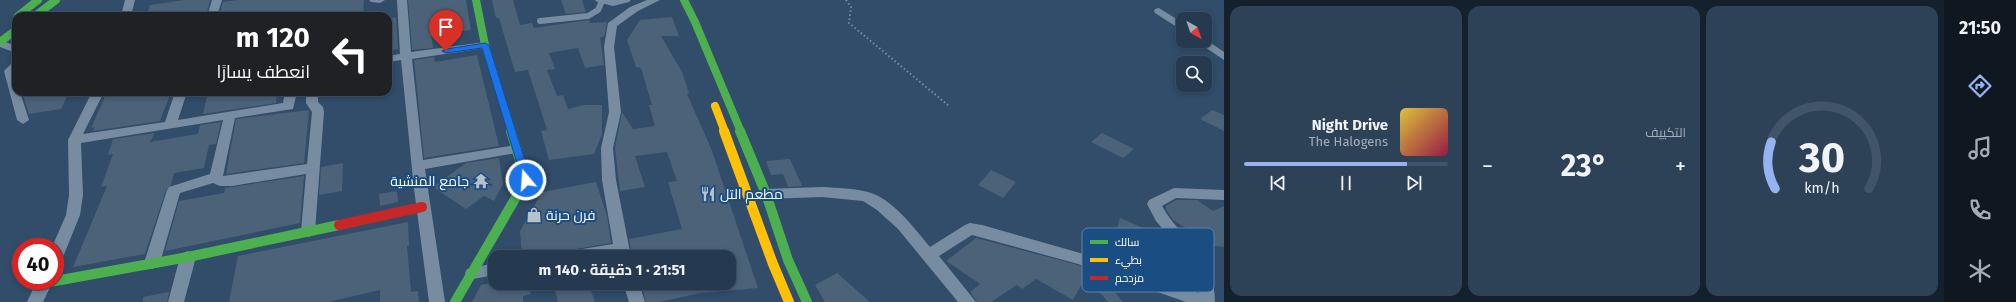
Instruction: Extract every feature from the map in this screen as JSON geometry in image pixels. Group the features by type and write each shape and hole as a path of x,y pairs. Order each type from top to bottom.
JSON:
{"main road":[{"path":"23,12 38,0"},
{"path":"40,12 56,0"},
{"path":"455,302 526,180 485,45 476,0"},
{"path":"684,0 695,22 766,194 788,260 807,302"},
{"path":"0,42 12,33"},
{"path":"713,100 773,264 789,302"},
{"path":"64,278 188,257 422,207"}],"street":[{"path":"127,12 130,0"},
{"path":"213,12 217,0"},
{"path":"374,0 380,0"},
{"path":"402,0 406,57 422,207 437,302"},
{"path":"601,0 613,3 626,0"},
{"path":"621,250 609,180 607,148 615,112 609,47 612,25 634,9 655,0"},
{"path":"1159,11 1176,23"},
{"path":"0,42 12,48"},
{"path":"392,59 485,45"},
{"path":"1212,48 1224,56"},
{"path":"12,69 10,71 12,80"},
{"path":"16,96 23,120"},
{"path":"63,238 73,215 76,195 74,140 96,96"},
{"path":"170,125 180,96"},
{"path":"289,106 290,96"},
{"path":"74,140 289,106 312,97 318,112 308,232"},
{"path":"216,177 230,115"},
{"path":"418,166 516,149"},
{"path":"216,177 220,181 232,181 313,168"},
{"path":"152,263 174,190 216,177"},
{"path":"766,194 822,192 866,196 882,206 892,216 968,302"},
{"path":"1170,228 1160,218 1154,204 1174,193 1224,195"},
{"path":"928,255 970,229 982,231 1082,260"},
{"path":"176,302 188,257"},
{"path":"473,273 488,270"},
{"path":"35,302 40,290"},
{"path":"633,290 637,302"},
{"path":"1177,292 1206,302 1208,292"}],"lane":[{"path":"540,21 588,16 598,10 601,0"}],"path":[{"path":"846,0 851,7 849,23 949,106"}],"building":[{"path":"184,0 210,0 207,12 147,12 150,5"},
{"path":"237,0 364,0 363,12 220,12 223,2"},
{"path":"408,0 466,0 471,30 431,35 433,48 412,50"},
{"path":"492,0 513,0 520,25 532,23 534,28 589,20 590,23 607,22 605,34 603,37 600,37 604,65 585,68 578,48 549,53 555,69 547,70 557,96 563,95 568,109 584,105 602,105 602,134 594,154 549,160 541,131 547,130 528,70 515,72 499,18 496,18"},
{"path":"561,0 582,0 586,12 566,14"},
{"path":"396,17 398,49 392,50 392,18"},
{"path":"672,17 679,36 661,36 682,72 689,93 687,94 711,148 758,288 736,290 736,250 631,250 629,239 682,229 668,182 677,181 667,152 635,156 645,187 620,191 615,148 622,112 633,129 655,126 649,105 652,105 641,68 636,67 627,40 640,20"},
{"path":"477,55 499,146 424,158 414,60 434,57 435,62"},
{"path":"23,96 67,96 61,109 29,114"},
{"path":"105,96 169,96 160,121 93,131 95,127 91,128"},
{"path":"207,96 277,96 276,103 203,114"},
{"path":"309,110 304,163 226,174 236,119"},
{"path":"1212,110 1224,115 1224,131 1200,119"},
{"path":"221,122 216,144 209,145 204,168 174,173 171,185 166,190 145,254 73,267 107,186 101,187 113,154 108,155 113,139 155,133 150,142 198,134 200,125"},
{"path":"1102,133 1134,149 1123,158 1091,142"},
{"path":"499,158 503,184 494,201 484,196 466,209 433,187 466,163"},
{"path":"790,159 802,186 788,187 783,174 771,175 766,161"},
{"path":"343,163 342,191 319,195 321,167"},
{"path":"991,170 1016,182 1003,198 978,185"},
{"path":"304,176 300,223 165,251 179,201 224,193 225,188"},
{"path":"596,182 607,216 611,243 570,250 521,250 520,231 542,192"},
{"path":"397,191 398,202 380,206 379,194"},
{"path":"1176,200 1197,200 1213,211 1224,206 1224,247 1214,245 1214,228 1186,228 1173,220 1166,209 1166,206"},
{"path":"1120,218 1143,228 1117,228"},
{"path":"408,222 409,246 407,246 411,292 418,291 419,302 380,302 380,290 328,302 229,302 238,256"},
{"path":"976,238 1082,267 1082,284 1073,300 1036,279 1022,289 1017,285 991,302 977,302 970,292 980,284 946,261"},
{"path":"837,273 870,302 825,302 815,285"},
{"path":"488,284 488,290 530,290 531,294 523,296 523,302 472,302 481,285"},
{"path":"555,290 591,290 595,302 558,302"},
{"path":"643,290 735,290 700,293 660,302 646,302"},
{"path":"169,292 167,302 143,302 143,297"},
{"path":"1100,292 1115,292 1123,302 1108,302"}],"traffic: fast":[{"path":"23,12 38,0"},
{"path":"40,12 56,0"},
{"path":"455,302 526,180 485,45 476,0"},
{"path":"684,0 695,22 766,194 788,260 807,302"},
{"path":"0,42 12,33"},
{"path":"64,279 188,257 339,225"}],"traffic: slow":[{"path":"715,106 773,264 789,302"}],"traffic: jam":[{"path":"339,225 422,207"}],"place":[{"name":"جامع المنشية","path":"481,181"},
{"name":"مطعم التل","path":"708,194"},
{"name":"فرن حرنة","path":"534,215"}],"route":[{"path":"446,51 485,45 526,180"}]}
